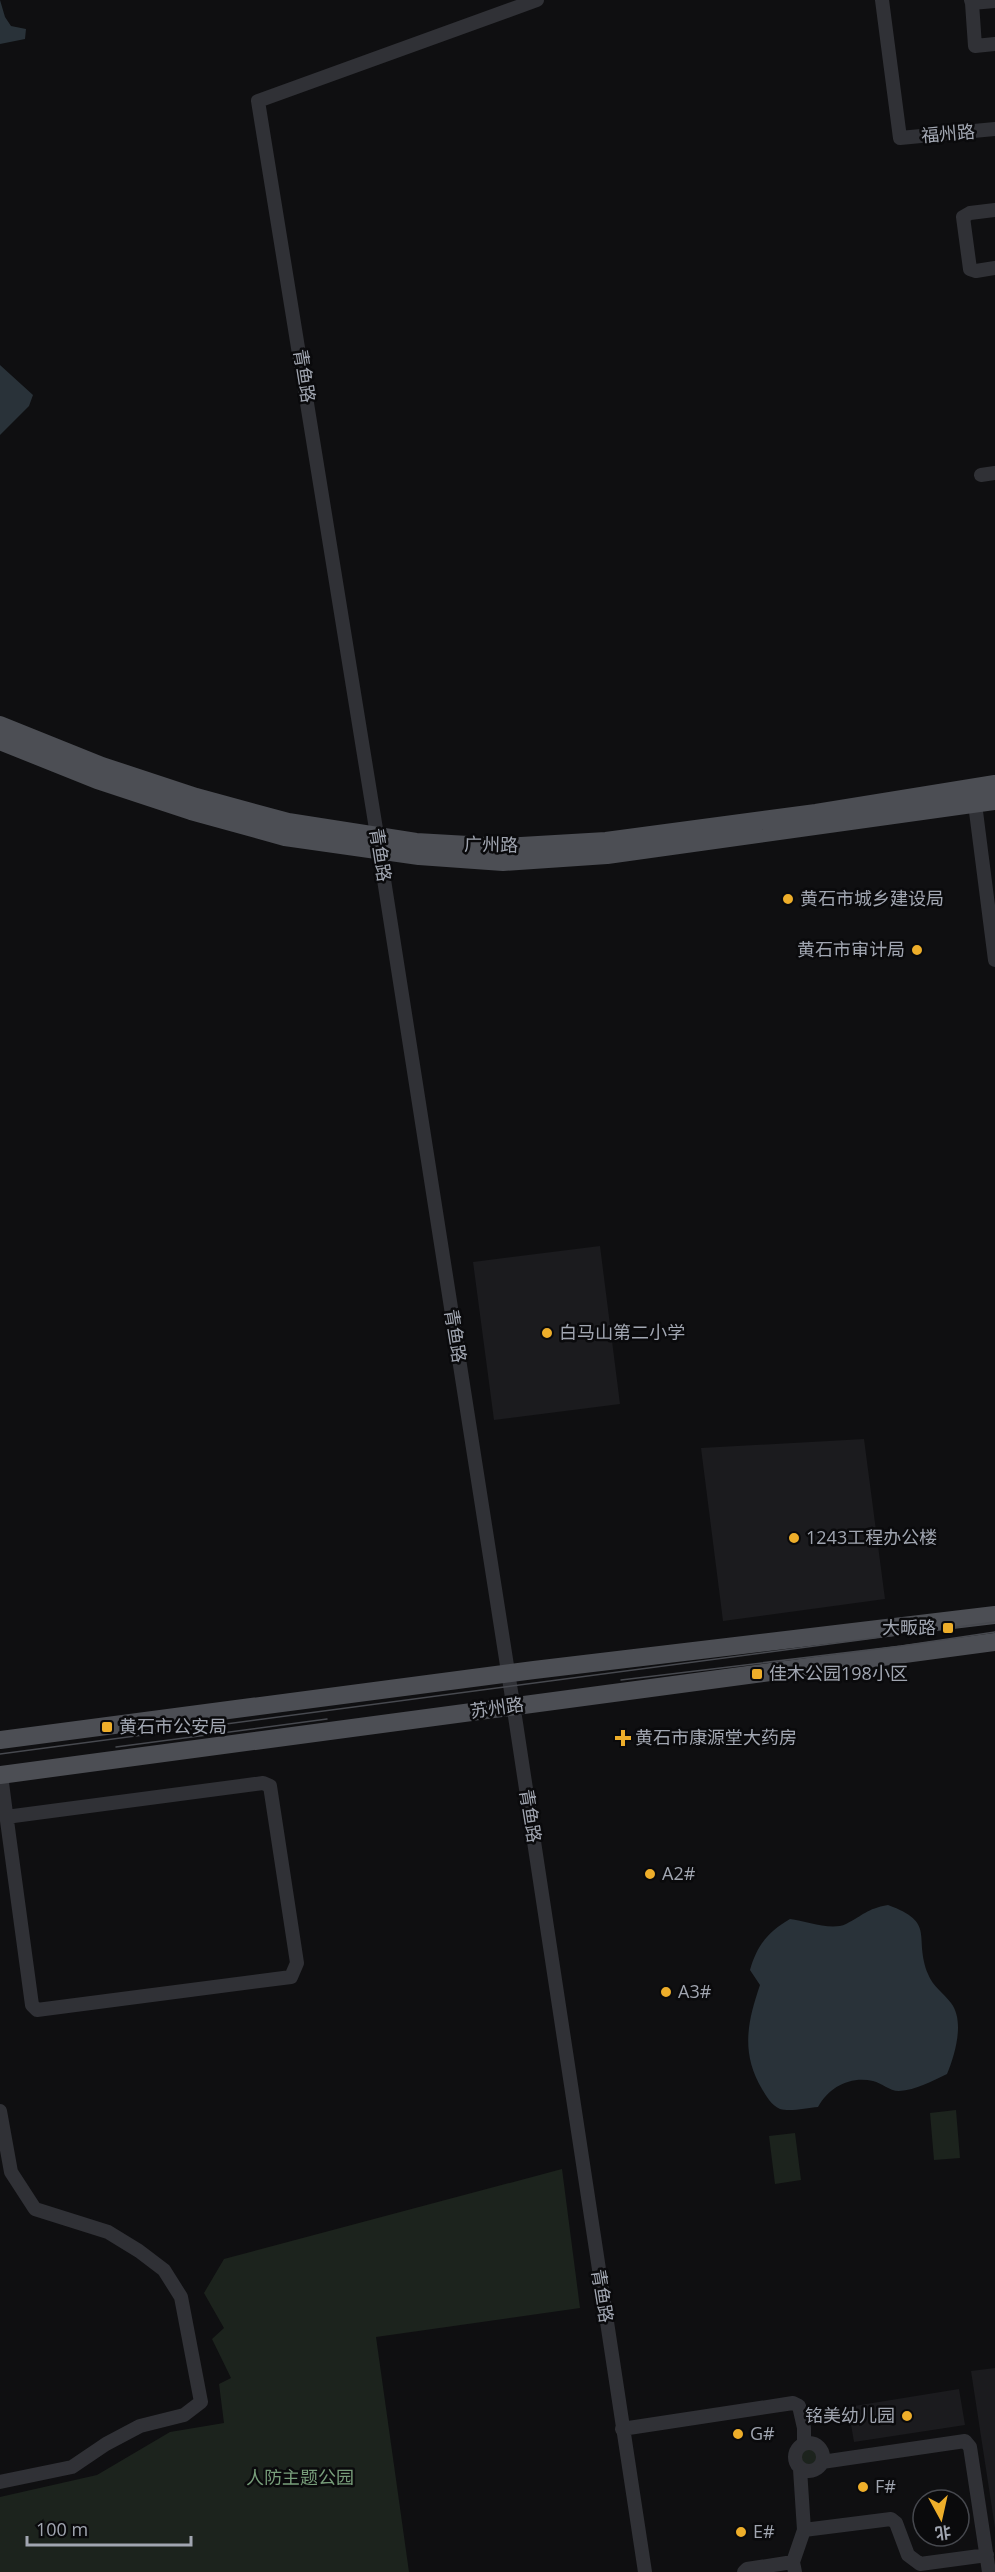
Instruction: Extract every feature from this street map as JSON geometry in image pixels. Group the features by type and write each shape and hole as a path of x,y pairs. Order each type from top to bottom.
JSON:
{"main road":[{"name":"广州路","path":"0,725 102,766 196,797 378,843"},
{"name":"广州路","path":"0,741 97,780 191,811 285,837 378,843 416,842 503,847 606,841 816,813 974,796 995,801"},
{"name":"广州路","path":"974,796 995,784"},
{"name":"苏州路","path":"0,1738 995,1615"},
{"name":"苏州路","path":"1,1775 995,1642"}],"street":[{"name":"青鱼路","path":"537,0 258,100 378,843 645,2572"},
{"name":"福州路","path":"882,0 900,138 995,129"},
{"path":"995,1 971,2 975,46 995,44"},
{"path":"995,210 970,213 963,217 970,269 976,271 995,268"},
{"path":"974,796 995,960"},
{"path":"1,1775 6,1817 32,2005 37,2010 291,1977 297,1963 270,1786 263,1783 6,1817"},
{"path":"0,2111 11,2172 35,2210 108,2232 139,2251 164,2271 181,2297 201,2402 184,2415 140,2426 106,2444 72,2468 0,2482"},
{"path":"622,2429 793,2403 799,2406 801,2413 804,2444"},
{"path":"800,2469 814,2470 822,2462 965,2441 970,2448 989,2572"},
{"path":"744,2572 747,2569 794,2567 804,2530 800,2469 794,2457 797,2448 810,2442 819,2446 823,2455 822,2462"},
{"path":"804,2530 891,2519 896,2523 908,2555 921,2564 987,2555"}],"shaded area":[{"path":"0,0 5,17 11,26 26,29 25,39 0,44"},
{"path":"0,365 33,395 29,406 0,435"},
{"name":"白马山第二小学","path":"600,1246 620,1404 494,1420 473,1262"},
{"path":"864,1439 885,1599 723,1621 701,1448"},
{"path":"888,1905 913,1918 918,1925 928,1974 955,2010 957,2038 947,2074 918,2087 899,2091 873,2081 856,2080 834,2089 818,2107 799,2110 780,2109 768,2098 755,2076 749,2050 749,2025 760,1985 750,1970 756,1953 775,1929 790,1919 826,1926 840,1926 870,1910"},
{"path":"995,2368 995,2528 971,2371"},
{"name":"铭美幼儿园","path":"959,2389 965,2425 854,2442 848,2407"}],"green space":[{"path":"956,2110 960,2158 934,2160 930,2113"},
{"path":"795,2133 801,2180 775,2184 769,2136"},
{"name":"人防主题公园","path":"562,2169 580,2308 376,2337 409,2572 0,2572 0,2497 97,2475 170,2432 224,2423 219,2384 231,2378 212,2339 224,2328 204,2293 224,2259"},
{"path":"809,2447 816,2450 819,2457 816,2464 809,2467 802,2464 799,2457 802,2450"}],"tram line":[{"path":"0,1754 995,1622"},
{"path":"621,1680 901,1646 995,1632"},
{"path":"116,1747 327,1719"}],"place":[{"name":"黄石市城乡建设局","path":"788,899"},
{"name":"黄石市审计局","path":"917,950"},
{"name":"白马山第二小学","path":"547,1333"},
{"name":"1243工程办公楼","path":"794,1538"},
{"name":"大畈路","path":"948,1628"},
{"name":"佳木公园198小区","path":"757,1674"},
{"name":"黄石市公安局","path":"107,1727"},
{"name":"黄石市康源堂大药房","path":"623,1738"},
{"name":"A2#","path":"650,1874"},
{"name":"A3#","path":"666,1992"},
{"name":"铭美幼儿园","path":"907,2416"},
{"name":"G#","path":"738,2434"},
{"name":"F#","path":"863,2487"},
{"name":"E#","path":"741,2532"}]}
